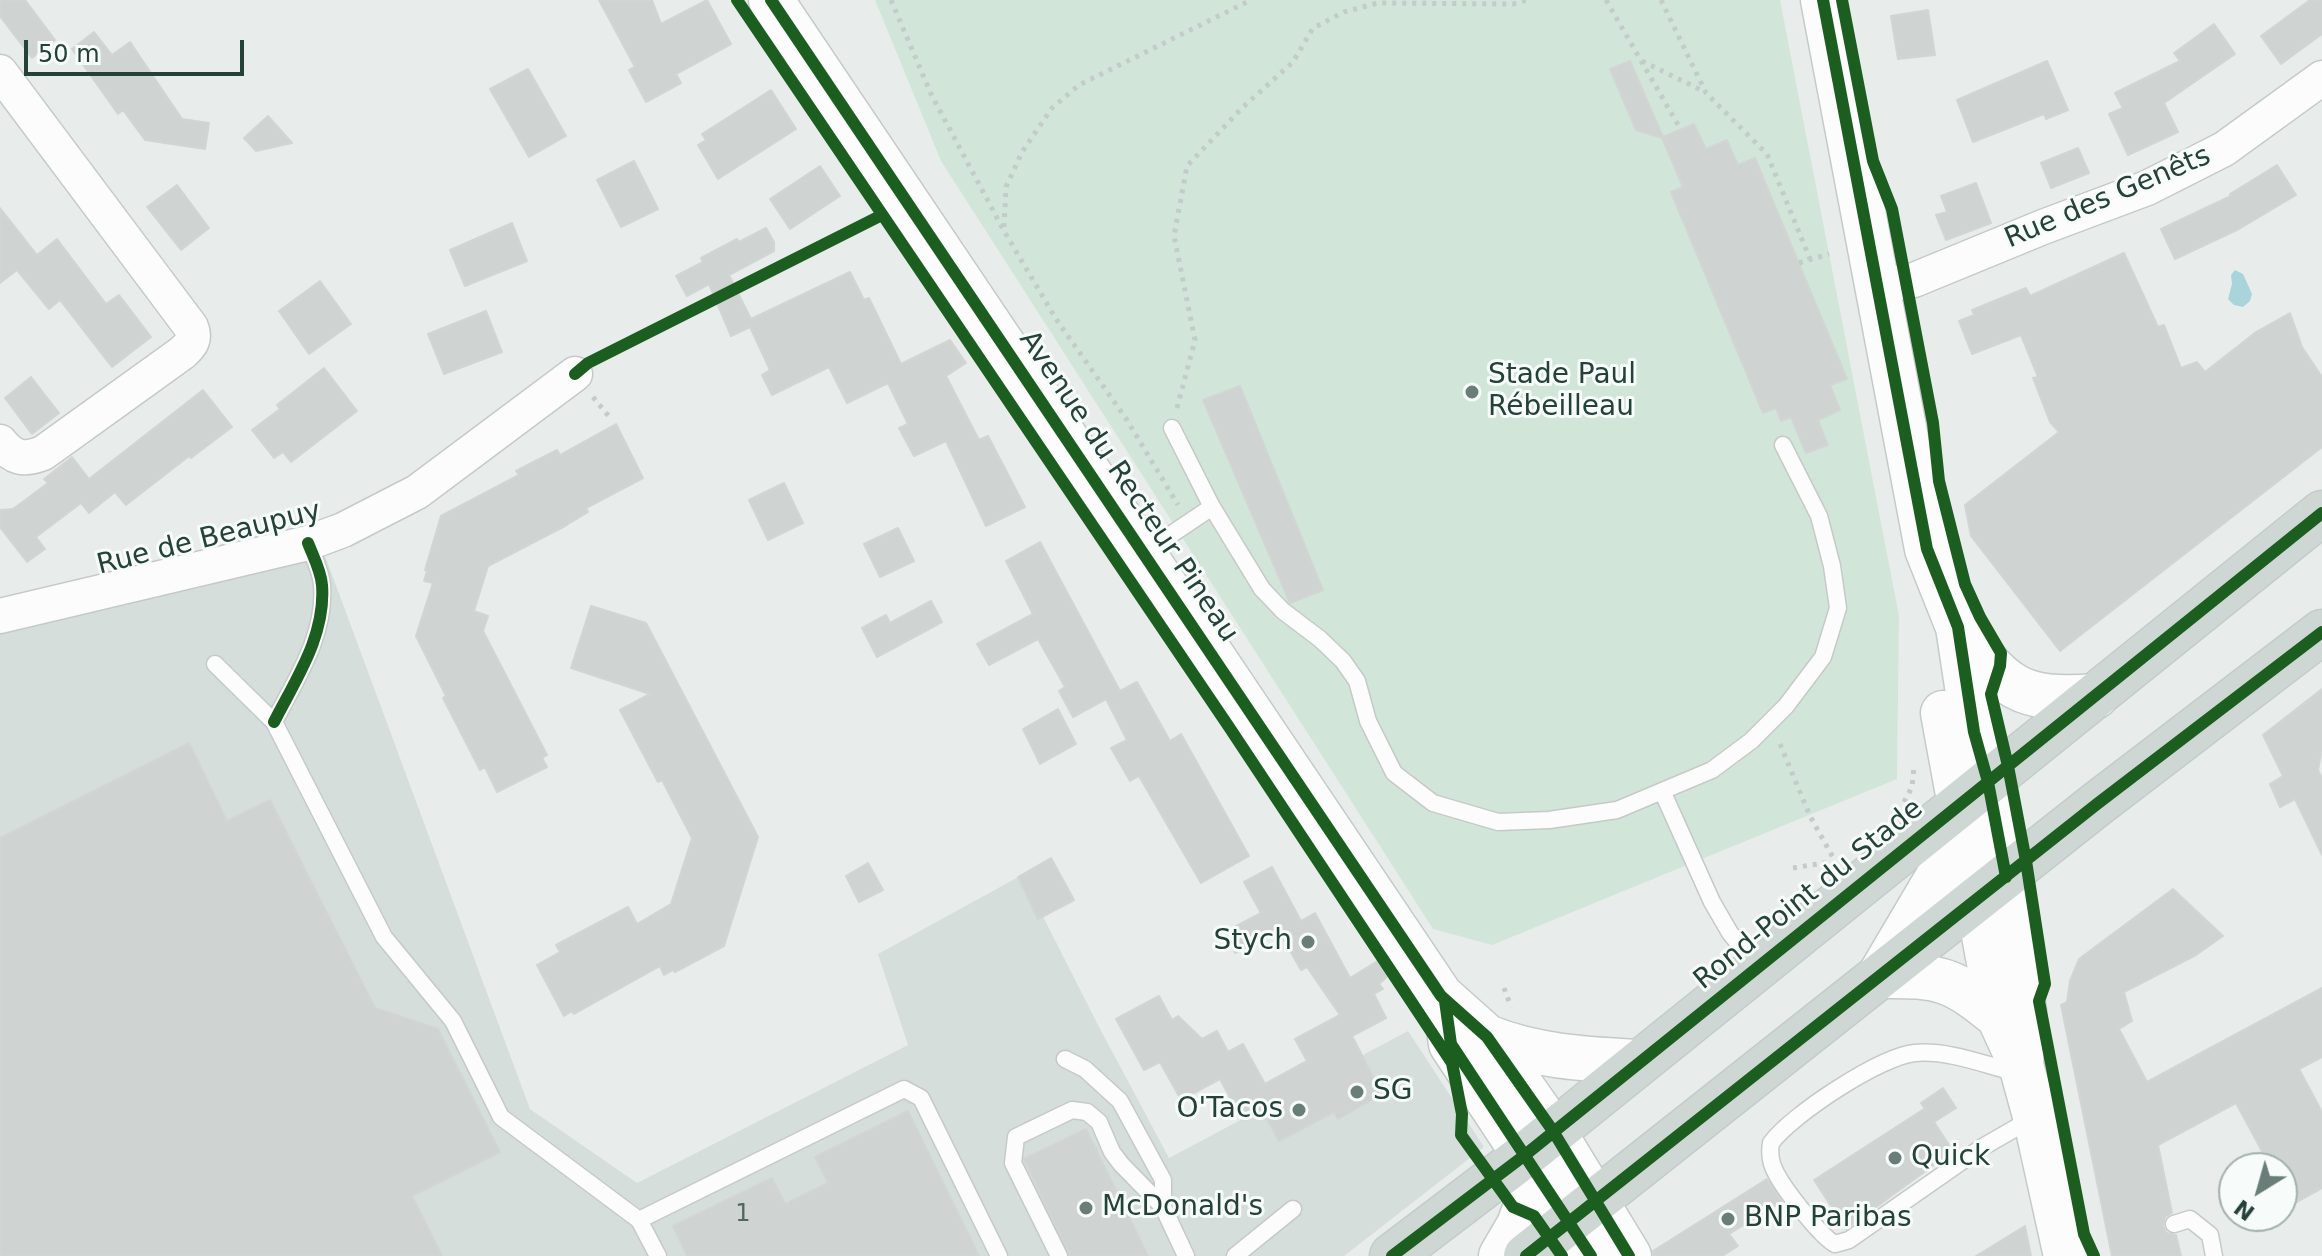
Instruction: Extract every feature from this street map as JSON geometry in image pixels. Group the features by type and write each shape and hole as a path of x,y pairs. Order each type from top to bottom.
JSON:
{"main road":[{"name":"Avenue du Recteur Pineau","path":"771,0 1445,1001 1487,1037 1538,1154"},
{"path":"1823,0 1927,549 1926,624 2024,1011 2022,1069"},
{"name":"Rond-Point du Stade","path":"1392,1256 1538,1154 1639,1062 1971,807 2022,753 2322,513"},
{"path":"1927,549 1958,627 1974,732 1971,807 1991,889 1999,1017 2022,1069 2066,1256"},
{"path":"1958,627 1985,662 2011,686 2058,699 2096,696"},
{"path":"1526,1256 1586,1226 1880,976 2322,632"},
{"path":"1880,976 1933,883 1971,807"},
{"path":"1880,976 1915,975 1952,982 1999,1017"},
{"name":"Avenue du Recteur Pineau","path":"1445,1001 1451,1044 1538,1154 1586,1226 1629,1256"},
{"path":"1487,1037 1512,1047 1551,1056 1639,1062"},
{"path":"1501,1256 1519,1225 1538,1154"}],"street":[{"path":"0,72 191,327 194,336 182,353 43,453 21,458 11,454 0,442"},
{"name":"Rue des Genêts","path":"1879,286 1914,280 2147,188 2224,149 2322,78"},
{"name":"Rue de Beaupuy","path":"0,616 308,543 343,530 417,492 575,374"}],"lane":[{"path":"1172,428 1212,507 1262,589 1283,611 1343,661 1357,681 1368,721 1394,773 1433,803 1498,822 1549,820 1617,810 1663,793 1712,770 1751,741 1786,706 1823,657 1838,608 1832,566 1819,516 1783,445"},
{"path":"1144,553 1212,507"},
{"path":"274,722 315,642 322,605 322,582 308,543"},
{"path":"215,664 274,722 384,937 453,1021 501,1117 639,1220 658,1256"},
{"path":"1663,793 1712,902 1730,933 1759,968"},
{"path":"2022,1069 1942,1053 1894,1057 1831,1094 1784,1128 1771,1143 1771,1161 1777,1176 1823,1235 1835,1244 1849,1240 1981,1148 2035,1116"},
{"path":"1065,1059 1085,1069 1120,1101 1163,1180 1163,1207"},
{"path":"639,1220 904,1089 921,1098 999,1256"},
{"path":"1059,1256 1013,1163 1016,1137 1072,1110 1087,1112 1099,1122 1112,1152 1121,1164 1163,1207 1186,1256"},
{"path":"1235,1256 1293,1209"},
{"path":"2174,1224 2190,1219 2210,1235 2214,1256"}],"path":[{"path":"891,0 931,94 1004,231 1056,319 1127,420 1188,523"},
{"path":"1004,231 1006,187 1022,152 1052,108 1079,85 1251,0"},
{"path":"1172,428 1195,340 1174,236 1187,166 1242,108 1293,62 1313,28 1344,12 1378,3 1513,4 1527,0"},
{"path":"1606,0 1681,130"},
{"path":"1661,0 1706,93"},
{"path":"1641,61 1706,93 1767,154 1810,259"},
{"path":"1799,263 1829,254"},
{"path":"1770,722 1810,816 1835,861"},
{"path":"1896,809 1904,803 1912,787 1915,762"},
{"path":"1793,868 1835,861 1846,852"}],"shaded area":[{"path":"314,526 530,1109 637,1183 908,1045 878,954 1022,875 1169,1158 1408,1031 1484,1147 1344,1256 0,1256 0,598"}],"green space":[{"name":"Stade Paul Rébeilleau","path":"875,0 1780,0 1899,616 1897,779 1492,945 1433,929 941,161"}],"water":[{"path":"2235,270 2243,274 2252,294 2243,307 2234,305 2228,299 2231,275"}],"building":[{"path":"0,0 25,0 55,40 32,58 0,16"},
{"path":"599,0 652,0 661,24 707,0 731,44 676,74 681,83 646,102 629,70 635,67"},
{"path":"2310,0 2322,0 2322,34 2281,64 2261,36"},
{"path":"1928,10 1935,55 1898,59 1891,16"},
{"path":"2214,24 2235,54 2164,103 2178,132 2128,155 2109,114 2123,108 2115,93 2180,61 2174,53"},
{"path":"94,32 112,55 130,42 182,119 209,123 205,149 145,140 123,110 118,114 72,49"},
{"path":"1630,61 1663,137 1694,124 1706,149 1727,140 1738,165 1755,158 1847,379 1830,385 1840,410 1818,420 1828,445 1806,453 1791,417 1781,421 1776,408 1763,413 1671,192 1683,187 1662,138 1636,130 1610,69"},
{"path":"2047,61 2068,110 2046,119 2044,114 1973,142 1957,100"},
{"path":"528,69 566,136 529,157 490,89"},
{"path":"771,90 796,129 718,179 698,145 706,140 702,134"},
{"path":"268,116 292,143 256,151 244,138"},
{"path":"2078,148 2089,173 2051,188 2041,163"},
{"path":"634,161 658,209 621,227 597,180"},
{"path":"2277,165 2296,195 2239,229 2175,259 2161,229 2231,196"},
{"path":"820,166 840,196 790,229 770,199"},
{"path":"1976,183 1991,223 1946,240 1936,215 1947,212 1941,196"},
{"path":"177,185 209,228 181,250 147,207"},
{"path":"0,208 37,255 57,239 106,304 119,295 151,337 112,367 60,300 49,309 17,270 0,283"},
{"path":"512,223 527,261 465,286 450,250"},
{"path":"766,228 774,242 774,251 729,275 751,319 850,272 864,300 869,298 901,364 950,340 966,363 946,376 979,440 988,436 1025,507 986,526 946,441 914,456 899,428 908,424 888,383 847,403 829,367 772,395 762,375 770,370 750,327 731,336 709,284 687,296 676,276 703,262 701,258"},
{"path":"2124,253 2158,327 2164,325 2181,368 2197,362 2205,372 2256,332 2290,313 2302,347 2322,377 2322,447 2060,651 1971,536 1965,505 2059,432 2050,422 2033,378 2038,377 2021,335 1972,354 1959,321 1974,315 1972,310 2026,288 2030,296"},
{"path":"320,281 351,324 309,354 279,311"},
{"path":"486,311 502,352 444,374 428,334"},
{"path":"324,368 357,411 291,462 283,452 274,458 252,430 280,409 277,405"},
{"path":"31,377 59,413 32,434 5,398"},
{"path":"1240,386 1323,590 1290,603 1203,400"},
{"path":"203,390 232,427 126,505 115,492 89,513 81,503 36,537 45,549 27,562 0,527 0,510 13,509 48,483 44,479 72,457 89,479"},
{"path":"616,424 643,478 586,508 588,512 565,526 488,566 474,611 488,616 483,631 547,755 542,758 547,767 497,792 485,767 480,770 416,636 433,583 424,581 425,570 441,516 519,475 516,471 557,450 560,455"},
{"path":"784,483 803,523 768,540 749,500"},
{"path":"898,528 914,561 880,577 864,544"},
{"path":"1040,542 1120,691 1137,682 1170,741 1181,734 1249,856 1201,883 1139,776 1130,781 1111,748 1127,740 1106,699 1073,717 1059,691 1065,687 1038,639 989,665 977,644 1033,614 1006,561"},
{"path":"931,601 942,622 877,657 862,628 886,615 890,623"},
{"path":"591,606 646,623 758,837 724,946 675,972 673,970 664,975 660,966 574,1014 572,1011 564,1016 537,965 560,952 556,945 628,907 637,924 671,904 692,838 620,710 650,694 571,668"},
{"path":"2322,689 2322,749 2318,770 2322,778 2322,855 2295,799 2280,807 2270,784 2283,776 2263,735"},
{"path":"1058,709 1076,744 1040,764 1023,729"},
{"path":"189,743 227,821 270,800 375,1008 438,1029 500,1152 412,1196 442,1256 0,1256 0,838"},
{"path":"1051,858 1074,900 1038,919 1018,877"},
{"path":"868,863 883,890 859,902 846,876"},
{"path":"1272,867 1301,921 1315,913 1350,978 1384,957 1394,970 1379,984 1383,989 1374,994 1386,1018 1352,1036 1382,1094 1338,1119 1334,1112 1279,1141 1262,1110 1242,1120 1220,1079 1181,1100 1160,1062 1144,1070 1116,1019 1159,996 1172,1020 1178,1016 1202,1039 1217,1031 1228,1052 1243,1044 1265,1084 1307,1061 1295,1039 1340,1015 1307,967 1301,970 1278,930 1235,953 1227,931 1261,913 1244,882"},
{"path":"2173,889 2223,936 2196,955 2124,992 2132,1021 2119,1029 2147,1082 2322,988 2322,1057 2299,1069 2322,1112 2322,1188 2298,1201 2298,1152 2262,1152 2236,1103 2158,1145 2172,1213 2165,1217 2163,1226 2167,1233 2176,1235 2181,1256 2112,1256 2061,1005 2067,1002 2070,981 2079,959"},
{"name":"Quick","path":"1943,1088 1956,1108 1934,1122 1953,1151 1846,1229 1814,1180 1924,1109 1927,1112 1921,1103"},
{"path":"908,1111 979,1256 687,1256 673,1226 772,1178 785,1204 828,1183 815,1157"},
{"name":"McDonald's","path":"1086,1129 1148,1256 1070,1256 1024,1159"},
{"name":"BNP Paribas","path":"1767,1179 1782,1202 1729,1234 1738,1246 1722,1256 1654,1256 1653,1251"},
{"path":"2025,1226 2031,1256 1976,1256"}],"cycle path":[{"path":"737,0 1229,727 1452,1063 1462,1114 1461,1135 1513,1207 1534,1216 1562,1256"},
{"path":"771,0 1441,996 1487,1037 1553,1131 1629,1256"},
{"path":"1823,0 1927,549 1958,627 1974,732 1988,782 2006,877"},
{"path":"1842,0 1873,161 1892,209 1933,423 1939,481 1965,584 2001,653 1991,694 2026,861 2045,984 2039,1001 2084,1234 2094,1256"},
{"path":"575,374 588,363 882,215"},
{"path":"1392,1256 1525,1155 2322,513"},
{"path":"274,722 308,656 319,621 321,580 308,543"},
{"path":"1526,1256 2097,804 2322,632"},
{"path":"1445,1001 1451,1044 1591,1256"}],"place":[{"name":"Stade Paul Rébeilleau","path":"1472,392"},
{"name":"Stych","path":"1308,942"},
{"name":"SG","path":"1357,1092"},
{"name":"O'Tacos","path":"1299,1110"},
{"name":"Quick","path":"1895,1158"},
{"name":"McDonald's","path":"1086,1208"},
{"name":"BNP Paribas","path":"1728,1219"}]}
